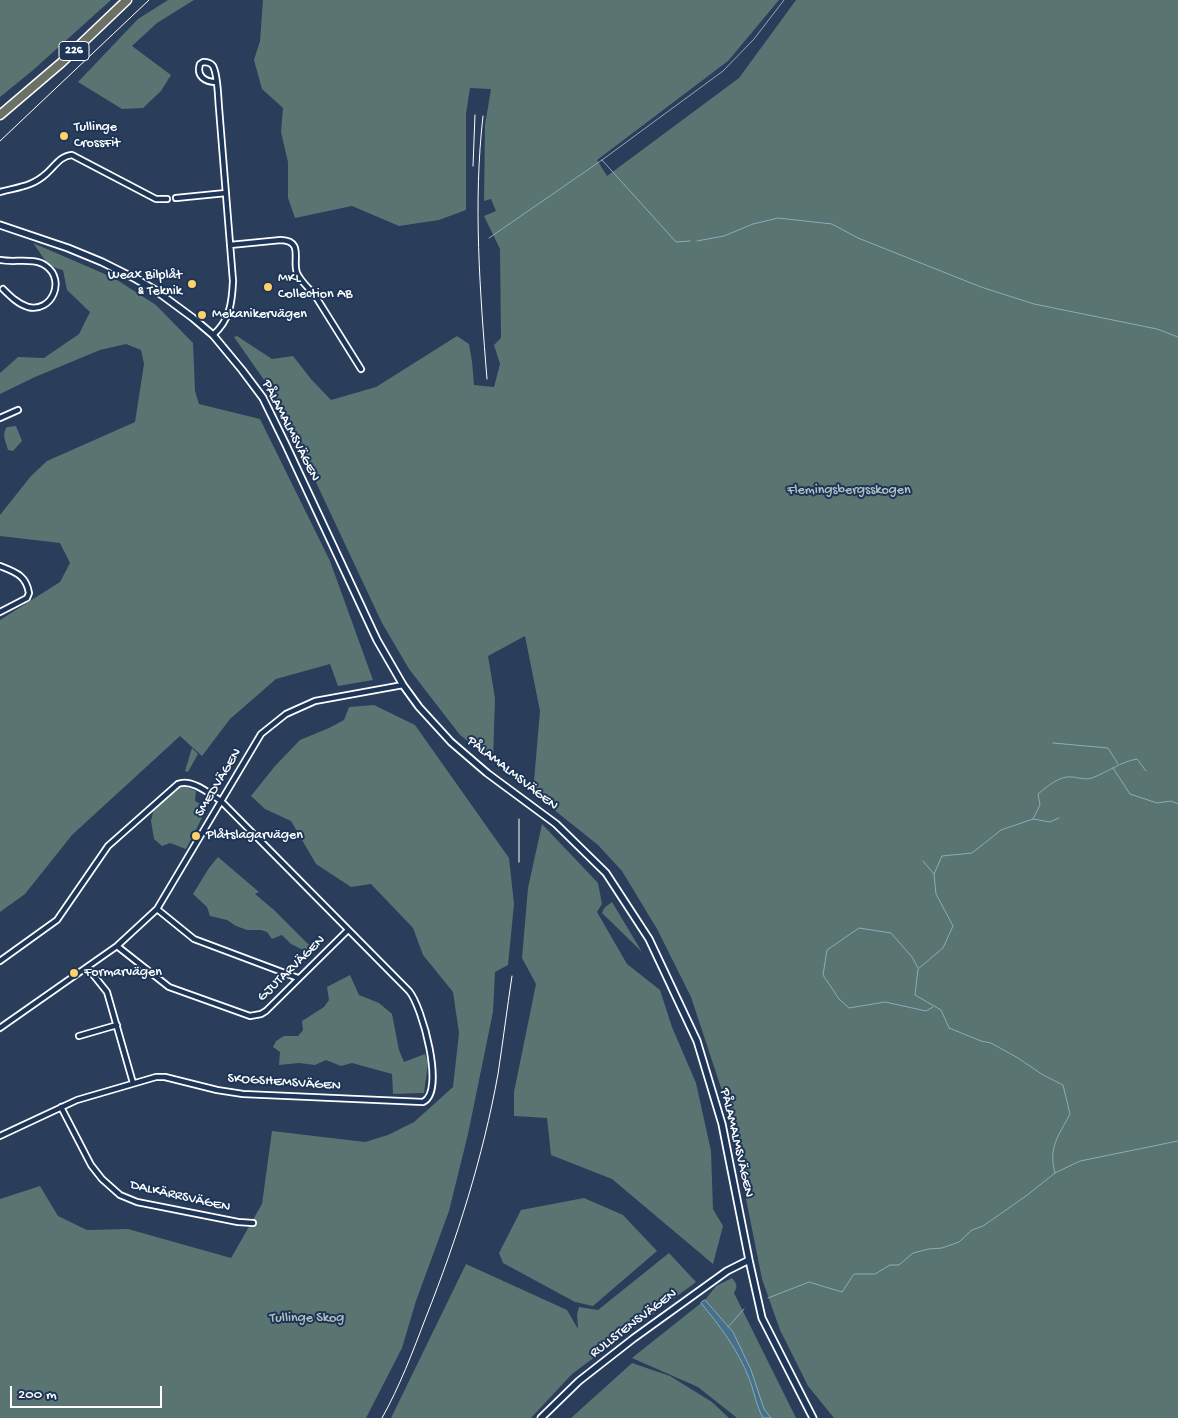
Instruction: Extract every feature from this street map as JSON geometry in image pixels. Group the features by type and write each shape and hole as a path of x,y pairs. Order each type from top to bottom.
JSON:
{"main road":[{"name":"226","path":"0,113 62,63 127,0"}],"street":[{"path":"213,335 222,327 228,316 232,299 233,281 216,82 213,66 206,62 200,64 198,71 200,76 209,82 216,82"},
{"path":"0,192 24,188 37,181 63,157 72,155 156,199 168,199"},
{"path":"176,198 226,193"},
{"name":"PÅLAMALMSVÄGEN","path":"0,225 68,248 136,279 155,290 213,335 263,398 377,640 403,685 419,707 451,742 487,773 556,824 606,873 649,939 697,1041 722,1124 762,1318 813,1418"},
{"path":"230,245 281,240 289,241 293,244 298,273 313,293 361,369"},
{"path":"0,260 38,262 46,266 55,278 56,286 53,296 48,303 38,307 22,305 2,289"},
{"path":"0,418 18,410"},
{"path":"0,566 20,574 26,583 29,593 27,598 0,612"},
{"name":"SMEDVÄGEN","path":"0,1028 117,946 157,909 261,734 286,714 315,701 403,685"},
{"path":"0,962 56,920 105,849 178,784 184,782 190,783 221,801 348,930"},
{"path":"157,909 194,939 298,978"},
{"name":"GJUTARVÄGEN","path":"117,946 169,987 250,1016 266,1012 348,930"},
{"name":"SKOGSHEMSVÄGEN","path":"0,1136 76,1100 156,1077 165,1077 217,1090 243,1094 420,1103 428,1099 432,1082 433,1060 415,998 348,930"},
{"path":"87,967 107,992 133,1083"},
{"path":"78,1036 117,1025"},
{"name":"DALKÄRRSVÄGEN","path":"61,1106 91,1165 102,1179 120,1195 145,1204 238,1222 253,1223"},
{"name":"RULLSTENSVÄGEN","path":"541,1418 579,1381 634,1338 727,1271 749,1260"}],"green space":[{"path":"0,0 111,0 0,97"},
{"path":"168,0 194,0 157,23 132,46 171,75 161,91 143,108 122,109 78,82 138,19"},
{"name":"Flemingsbergsskogen","path":"263,0 779,0 728,61 597,160 607,176 739,78 796,0 1178,0 1178,1418 834,1418 808,1386 780,1330 762,1279 728,1109 691,997 657,929 622,871 598,845 533,793 540,711 525,636 488,656 495,698 493,761 460,735 409,669 382,623 276,397 234,337 237,336 272,359 293,356 331,400 376,387 457,336 469,344 474,385 494,387 500,364 494,345 501,338 500,249 484,216 496,211 491,199 484,201 485,125 491,89 470,88 466,114 466,210 439,220 399,226 352,206 295,218 288,198 288,162 281,132 283,108 262,89 254,60 260,41"},
{"path":"33,243 114,278 156,305 193,343 195,391 199,404 260,419 330,561 373,680 338,686 330,664 276,679 230,719 202,756 180,736 72,835 25,894 0,912 0,620 60,582 70,563 60,543 0,536 0,515 31,476 47,461 135,422 144,364 141,350 126,344 100,350 0,394 0,373 18,357 44,358 79,334 90,312 67,290 63,270 49,264"},
{"path":"16,426 22,441 13,451 8,450 4,432 7,427"},
{"name":"Tullinge Skog","path":"374,705 415,725 509,858 514,904 508,965 495,972 493,1012 468,1134 449,1211 416,1301 402,1348 366,1418 0,1418 0,1199 40,1186 58,1216 87,1230 128,1229 231,1258 262,1204 272,1131 365,1142 388,1135 414,1122 453,1087 459,1033 453,992 423,955 413,928 371,884 351,887 316,864 291,821 265,809 251,796 275,766 300,740 344,720 349,707"},
{"path":"192,748 198,754 188,772 185,771"},
{"path":"182,785 196,791 195,801 207,808 186,849 170,843 162,846 154,839 151,821 154,808"},
{"path":"542,824 598,883 602,904 597,912 627,964 660,990 672,1027 696,1083 711,1151 713,1209 723,1226 713,1264 612,1179 551,1155 547,1118 514,1116 514,1092 536,984 522,958 528,888"},
{"path":"218,857 259,892 255,894 314,950 313,955 291,944 282,935 272,939 267,932 247,930 227,920 210,916 207,907 193,894"},
{"path":"612,902 642,952 602,913 604,908"},
{"path":"350,975 359,995 379,1003 392,1014 399,1050 404,1062 425,1054 428,1063 424,1093 393,1094 392,1074 352,1063 341,1066 326,1060 315,1065 299,1063 279,1065 280,1052 273,1047 276,1041 284,1036 298,1036 303,1030 302,1021 324,1007 329,1000 327,987"},
{"path":"584,1198 623,1215 657,1251 593,1306 575,1302 503,1263 499,1253 521,1210"},
{"path":"669,1253 696,1282 572,1374 531,1418 391,1418 466,1264 567,1310 578,1329 577,1314 579,1307 598,1310"},
{"path":"732,1278 736,1285 734,1293 796,1418 771,1418 764,1409 751,1370 733,1332 705,1300 716,1286"},
{"path":"701,1303 722,1329 740,1358 763,1418 737,1418 698,1387 632,1358"},
{"path":"632,1363 670,1376 712,1402 729,1418 571,1418"}],"water":[{"path":"705,1300 733,1332 751,1370 764,1409 771,1418 763,1418 745,1368 728,1339 701,1303"}],"waterway":[{"path":"489,238 602,160 723,71 754,39 784,0"},
{"path":"602,160 676,242 690,241"},
{"path":"697,241 724,236 753,224 778,218 832,224 858,238 981,287 1034,304 1157,329 1178,337"},
{"path":"1053,743 1108,748 1118,764"},
{"path":"1055,1173 1053,1164 1055,1142 1070,1114 1063,1085 991,1043 949,1028 941,1010 915,995 918,969 943,948 953,926 936,894 934,874 942,856 972,853 1001,830 1033,819 1040,805 1038,794 1059,779 1068,777 1092,778 1125,762 1137,759 1146,771"},
{"path":"1113,768 1130,794 1157,803 1171,801 1178,804"},
{"path":"1033,819 1050,822 1059,818"},
{"path":"923,861 934,874"},
{"path":"918,968 912,957 891,933 859,928 827,950 823,975 839,999 849,1008 885,1002 926,1011 933,1007"},
{"path":"768,1298 809,1282 842,1292 854,1274 875,1274 890,1265 899,1265 913,1253 942,1248 959,1242 972,1230 983,1226 1055,1173 1080,1161 1178,1141"},
{"path":"728,1327 744,1309"}],"railway":[{"path":"0,141 149,0"},
{"path":"473,166 475,115"},
{"path":"483,116 478,182 478,215 480,280 487,379"},
{"path":"519,819 519,862"},
{"path":"382,1418 400,1381 437,1288 477,1167 498,1074 512,976"}],"place":[{"name":"Tullinge CrossFit","path":"64,136"},
{"name":"Weax Bilplåt & Teknik","path":"192,284"},
{"name":"MKL Collection AB","path":"268,287"},
{"name":"Mekanikervägen","path":"202,315"},
{"name":"Plåtslagarvägen","path":"196,836"},
{"name":"Formarvägen","path":"74,973"}]}
